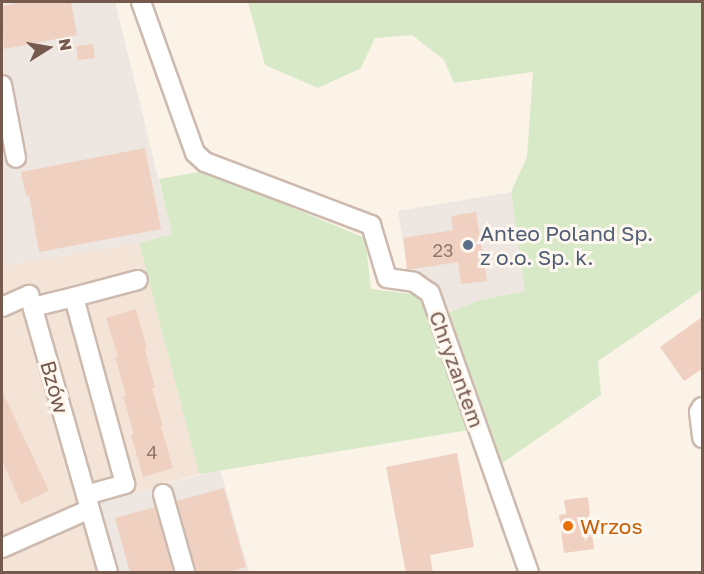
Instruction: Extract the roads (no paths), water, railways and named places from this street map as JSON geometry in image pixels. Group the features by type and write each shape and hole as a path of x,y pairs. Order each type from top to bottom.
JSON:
{"street":[{"name":"Chryzantem","path":"141,2 195,153 205,162 371,225 387,278 414,282 430,293 529,573"},
{"path":"2,85 16,158"},
{"path":"2,307 29,295 33,307 138,280"},
{"path":"2,548 125,484 74,297"},
{"name":"Bzów","path":"33,307 108,573"},
{"path":"702,407 699,412 702,438"},
{"path":"163,494 185,573"}],"place":[{"name":"Anteo Poland Sp. z o.o. Sp. k.","path":"468,245"},
{"name":"Wrzos","path":"568,526"}]}
